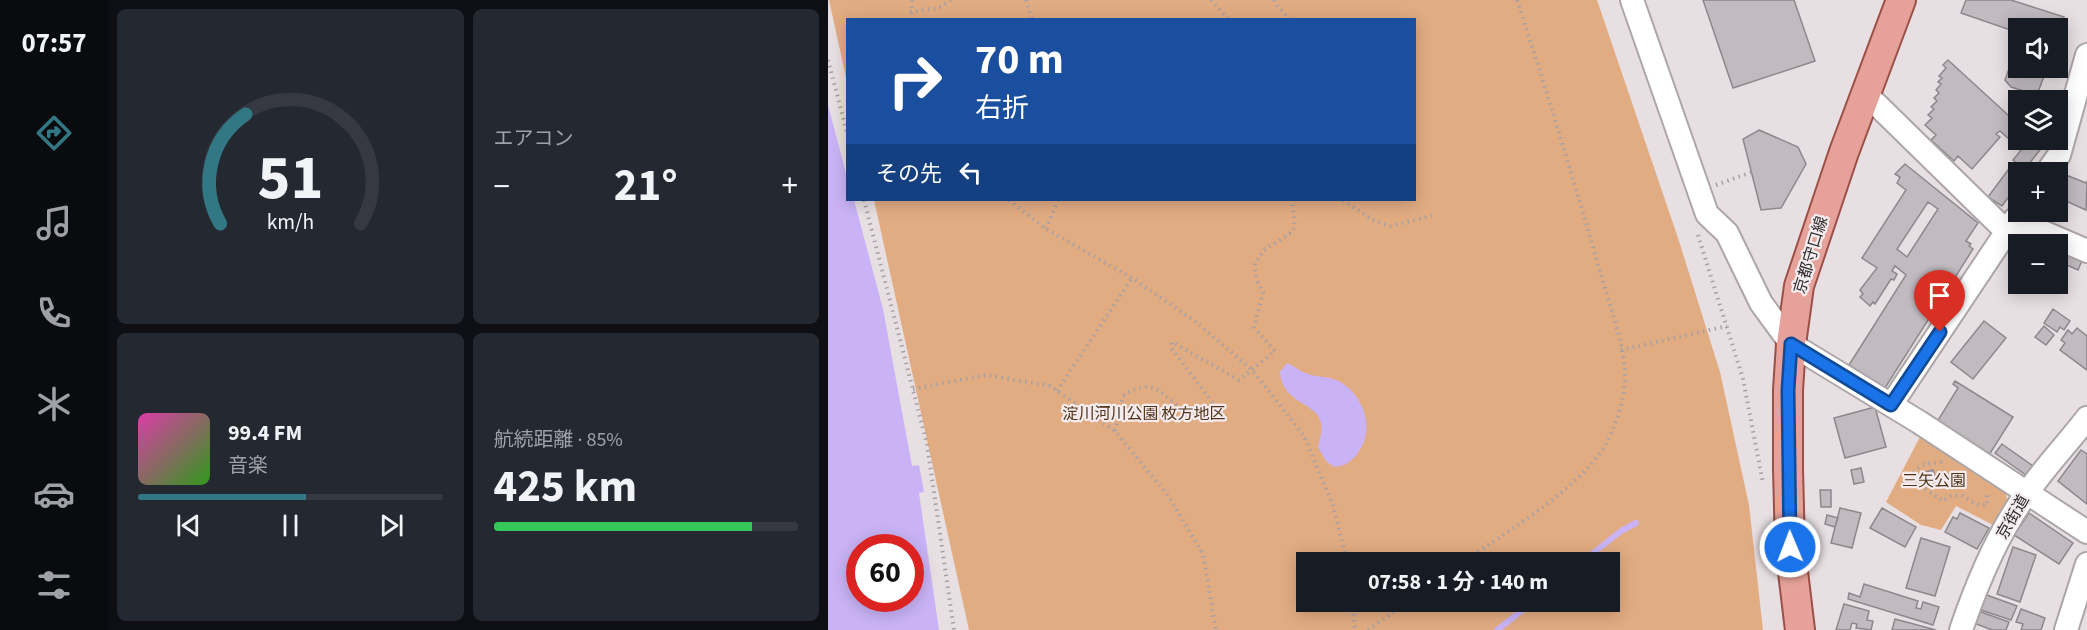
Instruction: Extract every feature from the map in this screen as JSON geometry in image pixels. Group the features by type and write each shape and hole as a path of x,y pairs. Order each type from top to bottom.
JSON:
{"main road":[{"name":"京都守口線","path":"1800,630 1790,547 1788,390 1791,344 1799,286 1844,152 1901,0"}],"street":[{"path":"1632,0 1707,214 1727,233 1761,303 1791,344 1891,405 2087,532"},
{"path":"2054,162 2059,155 2087,55"},
{"path":"1866,95 2006,231"},
{"path":"1891,405 2013,222"},
{"path":"2006,231 2021,225 2087,251"},
{"name":"京街道","path":"1961,630 1976,587 2012,516 2027,493 2087,418"},
{"path":"2066,630 2087,564"}],"path":[{"path":"911,18 912,0"},
{"path":"910,12 939,8 951,0"},
{"path":"1026,0 1031,18"},
{"path":"1211,0 1227,18"},
{"path":"1274,0 1289,18"},
{"path":"1477,552 1579,477 1606,444 1621,407 1626,373 1622,350 1569,162 1516,0"},
{"path":"828,60 846,128"},
{"path":"1717,184 1752,172"},
{"path":"864,201 927,444 954,630"},
{"path":"1011,201 1046,229 1132,278 1196,322 1253,370 1304,436 1333,505 1345,552"},
{"path":"1046,229 1059,201"},
{"path":"1115,431 1123,396 1137,386 1154,387 1181,410 1194,408 1211,411 1215,406 1172,349 1172,342 1239,380 1275,351 1254,327 1263,293 1256,279 1255,264 1264,250 1286,237 1295,227 1292,201"},
{"path":"1344,201 1372,220 1390,226 1432,216"},
{"path":"1057,391 1132,278"},
{"path":"1714,285 1743,379 1764,493"},
{"path":"1622,350 1727,326"},
{"path":"913,389 985,375 1050,386 1115,431 1169,497 1203,554 1216,630"},
{"path":"1952,465 1941,462 1921,465 1912,477 1915,482 1943,501 1951,496 1961,495 1973,504 1987,505 1987,488 1997,490"},
{"path":"1353,612 1355,630"},
{"path":"1368,630 1394,612"}],"green space":[{"name":"淀川河川公園 枚方地区","path":"829,0 1597,0 1679,241 1720,372 1749,505 1763,630 969,630 874,201 1416,201 1416,18 846,18 846,77"},
{"name":"三矢公園","path":"1922,433 2004,487 2008,504 1995,526 1956,506 1941,530 1921,525 1886,502"}],"shaded area":[{"path":"828,105 846,173 846,201 854,201 883,309 912,466 919,465 924,492 919,493 939,630 828,630"},
{"path":"1287,363 1308,374 1336,380 1352,391 1358,399 1365,417 1365,437 1357,455 1351,461 1334,467 1326,461 1318,447 1322,429 1318,416 1293,397 1282,383 1280,372"}],"building":[{"path":"1703,0 1794,0 1815,61 1733,88"},
{"path":"1966,0 2011,0 2064,17 2008,18 2008,29 1961,13"},
{"path":"1948,60 2008,115 2008,138 2000,131 1996,134 2000,137 1972,169 1958,156 1954,161 1931,140 1936,135 1925,125 1932,118 1928,115 1934,109 1931,107 1937,101 1934,98 1939,93 1936,90 1942,78 1939,76 1946,68 1943,65"},
{"path":"2008,71 2008,78 2043,78 2039,90 2021,90 2011,87 2005,80"},
{"path":"1759,130 1798,147 1806,164 1781,208 1761,210 1743,139"},
{"path":"2021,150 2040,150 2030,162 2013,160"},
{"path":"1905,164 1978,223 1966,241 1973,249 1885,388 1849,365 1906,275 1895,266 1892,271 1897,274 1894,280 1891,279 1875,304 1873,302 1870,306 1860,297 1863,294 1860,290 1877,268 1862,258 1906,190 1897,183 1900,177 1895,174","holes":["1928,202 1938,209 1907,257 1897,249"]},
{"path":"2008,170 2008,198 2002,206 1988,197"},
{"path":"2068,176 2086,183 2087,181 2086,210 2068,202"},
{"path":"2068,251 2083,258 2078,270 2068,266"},
{"path":"2053,309 2070,321 2064,330 2060,327 2057,332 2044,323"},
{"path":"1984,321 2006,338 1973,379 1951,362"},
{"path":"2044,326 2054,335 2046,345 2035,337"},
{"path":"2077,328 2087,336 2087,370 2060,350 2065,343 2061,340 2068,330 2072,334"},
{"path":"1955,381 2013,417 1989,455 1937,422 1958,388 1953,384"},
{"path":"1875,407 1886,447 1845,458 1834,418"},
{"path":"2002,444 2033,466 2026,475 1995,453"},
{"path":"2081,450 2087,454 2087,504 2058,481"},
{"path":"1861,468 1864,482 1854,484 1851,470"},
{"path":"1933,470 1936,480 1924,483 1922,473"},
{"path":"1820,490 1831,490 1831,507 1821,507"},
{"path":"1840,508 1861,513 1852,548 1831,543"},
{"path":"1882,508 1916,527 1905,547 1870,528"},
{"path":"1960,513 1989,528 1977,549 1945,532 1953,517 1957,519"},
{"path":"2029,513 2073,543 2059,564 2014,535"},
{"path":"1827,515 1838,518 1835,527 1825,524"},
{"path":"1921,538 1950,547 1935,596 1906,588"},
{"path":"2013,547 2036,555 2020,602 1997,594"},
{"path":"1864,584 1918,601 1916,608 1921,609 1923,602 1939,607 1933,625 1848,599 1849,593 1860,597"},
{"path":"1984,594 2017,606 2011,620 1978,609"},
{"path":"1844,604 1869,611 1867,620 1873,621 1871,630 1856,628 1857,624 1852,623 1850,630 1836,630"},
{"path":"2021,609 2045,618 2041,630 2021,630 2023,624 2016,622"},
{"path":"1978,611 2009,622 2006,630 1992,630 1974,623"},
{"path":"1895,619 1936,630 1892,630"}],"waterway":[{"path":"1595,552 1621,531 1636,523"},
{"path":"1497,630 1520,612"}],"route":[{"path":"1790,547 1788,390 1791,344 1891,405 1940,332"}]}
